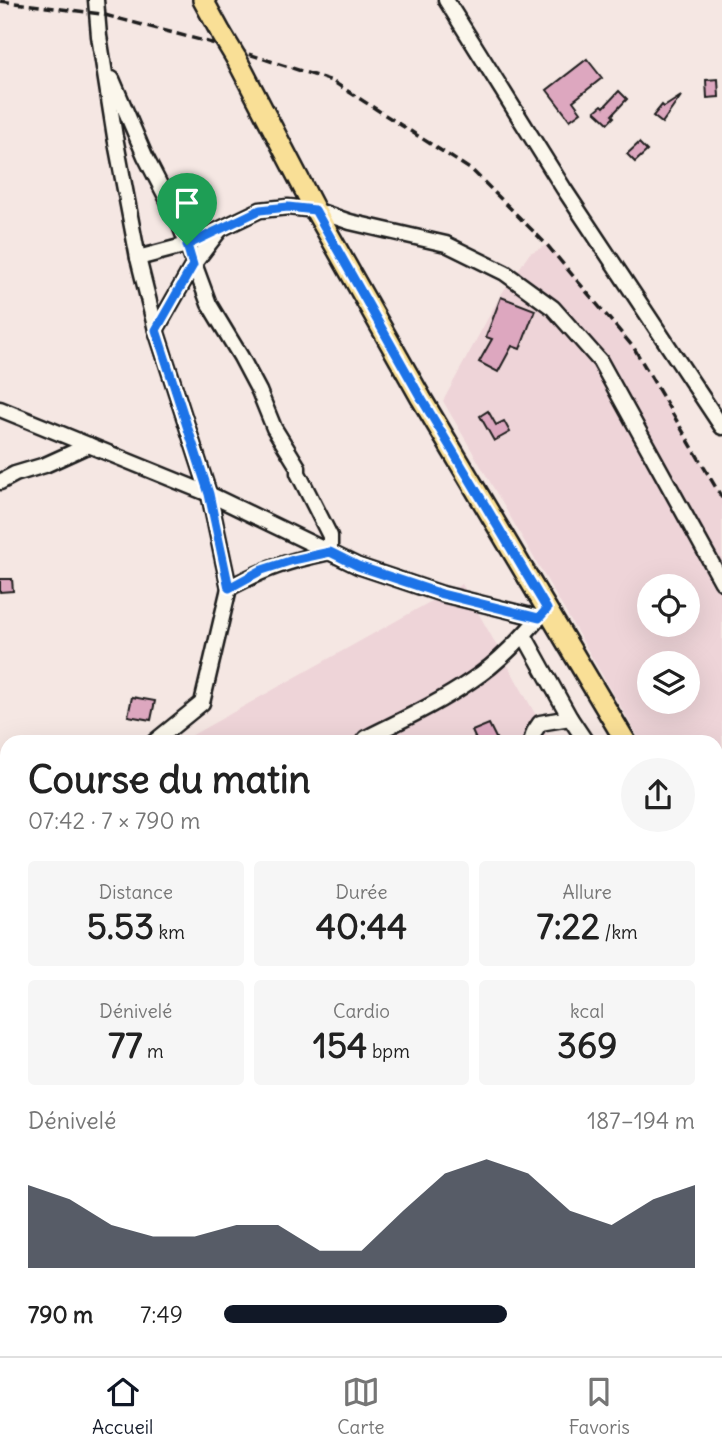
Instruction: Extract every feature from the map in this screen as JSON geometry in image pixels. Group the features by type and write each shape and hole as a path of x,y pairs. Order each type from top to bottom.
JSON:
{"main road":[{"path":"203,0 315,210 543,613 621,735"}],"street":[{"path":"96,0 138,258 156,330 209,494 229,588 202,702 162,735"},
{"path":"446,0 564,189 722,427"},
{"path":"104,59 145,156 178,220 209,304 259,391 274,428 298,467 298,473 330,536 330,552"},
{"path":"138,258 187,245 260,210 288,207 315,210 375,228 446,244 505,272 553,308 600,361 722,582"},
{"path":"156,330 193,265 220,229"},
{"path":"0,409 209,494 358,566 442,594 543,613"},
{"path":"0,482 89,445"},
{"path":"229,588 262,570 330,552"},
{"path":"372,735 421,711 474,679 524,635 543,613"},
{"path":"524,635 581,735"},
{"path":"533,735 540,723 570,718"}],"shaded area":[{"path":"547,245 634,348 722,498 722,735 637,735 443,401 500,296 530,253"},
{"path":"462,584 547,735 192,735"}],"building":[{"path":"587,59 602,78 573,101 581,112 570,120 547,90"},
{"path":"718,79 719,97 707,98 706,80"},
{"path":"619,91 627,99 608,123 595,111 602,105 604,107"},
{"path":"681,96 662,123 653,116 662,105 664,107"},
{"path":"639,143 647,151 635,162 627,154"},
{"path":"501,297 535,310 520,349 512,346 498,372 479,362 492,339 486,337"},
{"path":"488,411 496,425 504,421 510,432 494,441 480,416"},
{"path":"0,579 12,579 13,591 0,592"},
{"path":"132,697 155,701 151,720 128,716"},
{"path":"489,724 494,735 474,735 472,731"}],"railway":[{"path":"0,1 101,14 227,47 332,81 473,171 547,245 634,348 722,498"}],"route":[{"path":"288,207 315,210 421,398 547,609 539,618 442,594 358,566 330,552 262,570 229,588 209,494 156,330 193,265 187,245 260,210 288,207"}]}
